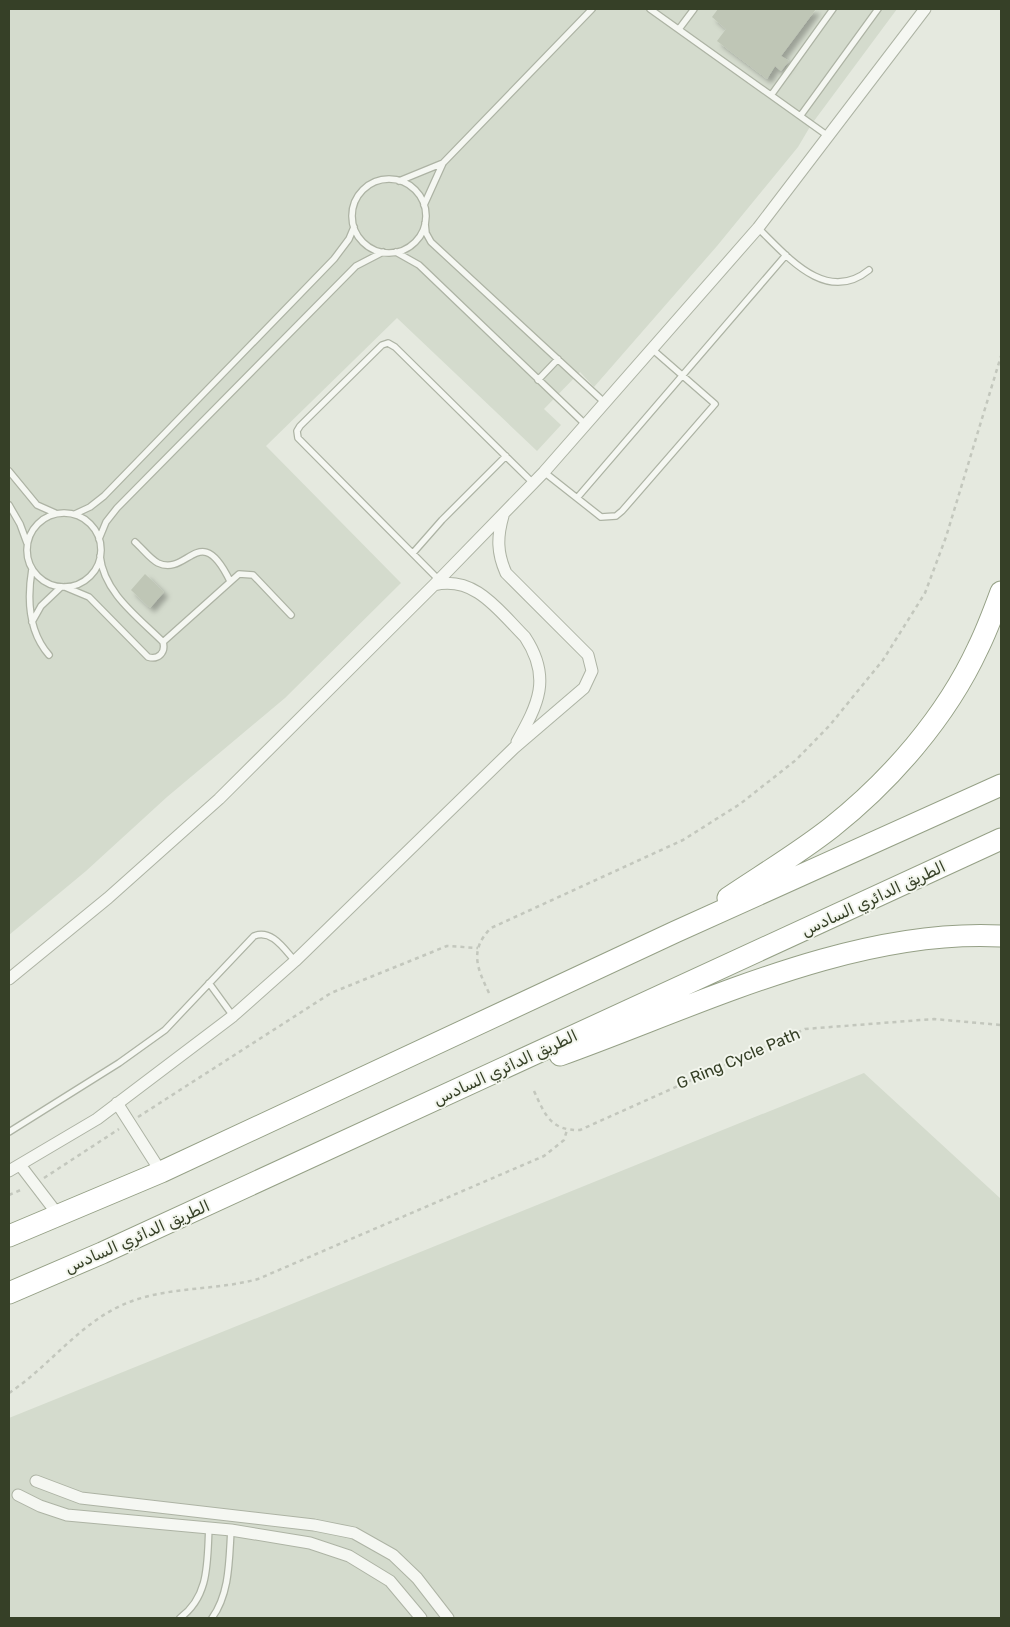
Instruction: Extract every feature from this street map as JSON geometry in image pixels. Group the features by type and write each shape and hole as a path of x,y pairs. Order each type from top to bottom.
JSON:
{"highway":[{"path":"676,932 831,828 865,799 899,764 957,686 978,649 1001,592"},
{"path":"9,1236 161,1172 676,932 1001,785"},
{"name":"الطريق الدائري السادس","path":"9,1293 446,1095 1001,839"},
{"path":"446,1095 785,972 896,944 946,938 1001,936"}],"street":[{"path":"9,979 108,898 219,799 437,583 532,482 544,472 758,228 925,9"},
{"path":"9,1171 75,1133 233,1016 295,961 514,748 556,714 584,688 592,670 591,662 585,649 506,573 499,558 498,544 503,514"},
{"path":"437,583 446,582 470,586 519,631 531,646 540,677 539,699 536,709 514,748"},
{"path":"117,1103 161,1172"},
{"path":"20,1166 59,1216"},
{"path":"36,1482 81,1498 314,1525 354,1533 393,1555 417,1578 448,1618"},
{"path":"18,1495 40,1506 67,1514 231,1530 310,1542 349,1556 390,1581 422,1618"},
{"path":"209,1528 210,1513"},
{"path":"231,1515 231,1530"}],"lane":[{"path":"592,9 443,162 424,205 426,233 431,242 604,402"},
{"path":"650,9 772,94 828,136"},
{"path":"679,29 694,9"},
{"path":"772,94 833,9"},
{"path":"801,115 878,9"},
{"path":"399,181 443,162"},
{"path":"75,514 98,502 334,259 342,250 354,227 353,210 355,201 366,188 382,180 399,181 415,190 424,205"},
{"path":"354,227 368,246 383,252 396,252 404,250 418,239 425,223"},
{"path":"758,228 786,255 810,274 826,281 853,280 869,270"},
{"path":"57,513 41,520 34,527 27,543 26,552 32,569 44,581 89,597 148,657 157,658 163,651 163,642 110,588 103,572 99,539 106,522 117,508 343,280 366,259 383,252"},
{"path":"396,252 420,265 585,424"},
{"path":"577,498 786,255"},
{"path":"437,583 413,553 298,438 296,431 300,426 382,346 388,343 395,347 532,482"},
{"path":"544,472 601,517 616,516 709,411 715,404 652,349"},
{"path":"538,380 558,359"},
{"path":"413,553 442,520 506,456"},
{"path":"9,471 37,505 57,513 75,514 90,524 99,539"},
{"path":"9,504 20,524 27,543"},
{"path":"136,542 158,563 163,564 175,563 198,552 208,553 221,562 230,580"},
{"path":"32,622 41,606 63,587 88,578 98,564 100,556"},
{"path":"32,569 29,596 32,622 37,639 49,655"},
{"path":"163,642 230,580 239,574 253,575 291,615"},
{"path":"9,1132 119,1063 156,1036 251,939 258,935 272,937 295,961"},
{"path":"209,983 233,1016"},
{"path":"180,1618 196,1602 203,1589 206,1575 209,1528"},
{"path":"212,1618 224,1594 228,1574 231,1530"}],"path":[{"path":"489,993 478,966 478,948 482,937 491,928 665,848 740,804 796,760 830,725 883,660 925,593 955,509 1001,356"},
{"path":"9,1195 34,1184 331,993 447,946 478,948"},
{"name":"G Ring Cycle Path","path":"567,1130 580,1130 806,1029 934,1019 1001,1025"},
{"path":"9,1393 23,1384 83,1329 118,1307 168,1291 236,1285 258,1279 544,1156 564,1140 567,1130 557,1127 549,1119 534,1091"}],"shaded area":[{"path":"9,9 897,9 811,125 798,147 717,246 594,387 580,372 544,409 561,425 537,451 397,318 266,446 401,583 285,698 167,797 86,871 9,935"},
{"path":"864,1073 1001,1199 1001,1618 9,1618 9,1418"}],"building":[{"path":"718,9 816,9 781,56 789,61 781,71 775,66 767,79 717,41 726,29 712,17"},
{"path":"145,574 164,592 150,608 131,590"}]}
